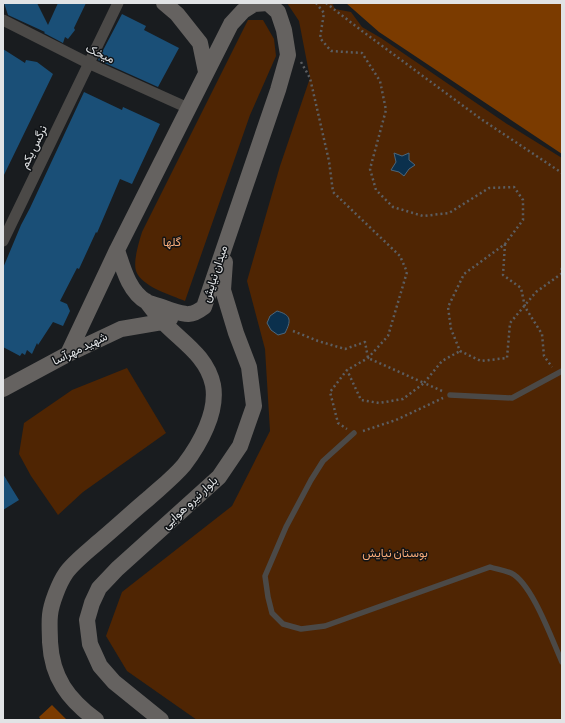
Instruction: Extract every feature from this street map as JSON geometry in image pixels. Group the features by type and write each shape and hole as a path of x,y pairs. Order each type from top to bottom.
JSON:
{"main road":[{"path":"164,3 177,14 200,43 206,72"},
{"name":"میدان نیایش","path":"68,354 117,250 231,24 243,11 254,4 268,3 278,12 284,30 288,55 278,90 204,307 195,314 184,314 162,322"},
{"name":"بلوار نیرو هوایی","path":"161,720 114,682 100,666 90,644 87,620 92,603 99,588 116,569 219,477 240,446 254,406 249,367 236,333 223,290 226,239"},
{"path":"96,720 70,697 55,670 52,659 50,614 55,596 66,573 86,553 183,466 196,448 205,430 211,414 213,402 213,386 207,366 192,349 162,322 146,301 135,291 124,273 117,250"},
{"path":"146,301 184,314"},
{"name":"شهید مهرآسا","path":"3,389 68,354 121,330 162,322"}],"street":[{"name":"نرگس یکم","path":"3,241 118,3"},
{"name":"میخک","path":"3,20 88,63 188,108"}],"lane":[{"path":"450,395 512,398 559,372"},
{"path":"354,433 323,461 286,527 265,576 272,613 283,624 301,629 325,626 490,567 511,573 526,586 562,662"}],"path":[{"path":"316,3 324,13 320,38 331,51 362,53 380,81 386,110 370,168 376,190 393,207 423,216 449,213 489,188 514,187 523,200 523,220 505,244 464,274 448,307 451,329 460,351 481,361 507,358 510,323 525,307 536,292 561,274 562,266"},
{"path":"326,3 481,119 562,173"},
{"path":"299,58 310,78 329,161 333,192 400,256 407,272 388,336 368,358 348,370 330,392 338,423 354,433 396,420 450,395"},
{"path":"505,244 503,275 521,288 525,307 542,334 544,356 559,372"},
{"path":"293,331 318,341 345,349 365,342 368,358"},
{"path":"348,370 361,400 379,403 403,399 424,383 442,360 460,351"},
{"path":"368,358 450,395"}],"green space":[{"name":"بوستان نیایش","path":"287,3 332,3 335,9 351,12 362,27 381,38 507,124 562,158 562,720 197,720 127,671 106,636 122,592 232,506 270,431 265,349 247,281 280,166 310,78 299,21"},
{"name":"گلها","path":"248,20 263,20 274,39 276,56 250,115 185,301 150,286 139,277 135,267 137,252 142,232"},
{"path":"127,368 166,433 83,492 58,515 31,476 19,454 24,423 72,390"}],"shaded area":[{"path":"346,3 562,3 562,154 379,32"},
{"path":"52,705 67,720 41,720 39,717"}],"water":[{"path":"394,153 402,156 409,153 409,160 415,165 409,169 404,176 399,172 391,170 396,162"},
{"path":"277,311 285,314 289,319 285,333 278,335 271,330 267,323 270,316"}],"building":[{"path":"4,3 37,3 48,25 58,3 86,3 74,28 75,30 68,39 65,37 63,43 44,33 45,32 8,15"},
{"path":"122,14 146,26 144,30 179,48 158,87 98,60"},
{"path":"3,49 25,63 26,60 37,62 53,74 3,177"},
{"path":"84,92 122,110 123,107 160,124 132,184 120,179 97,233 96,232 79,269 77,268 60,301 67,304 70,311 63,326 53,322 38,345 37,343 32,354 27,350 25,355 22,353 20,356 3,347 3,268 21,225"},
{"path":"3,474 19,500 3,510"}]}
